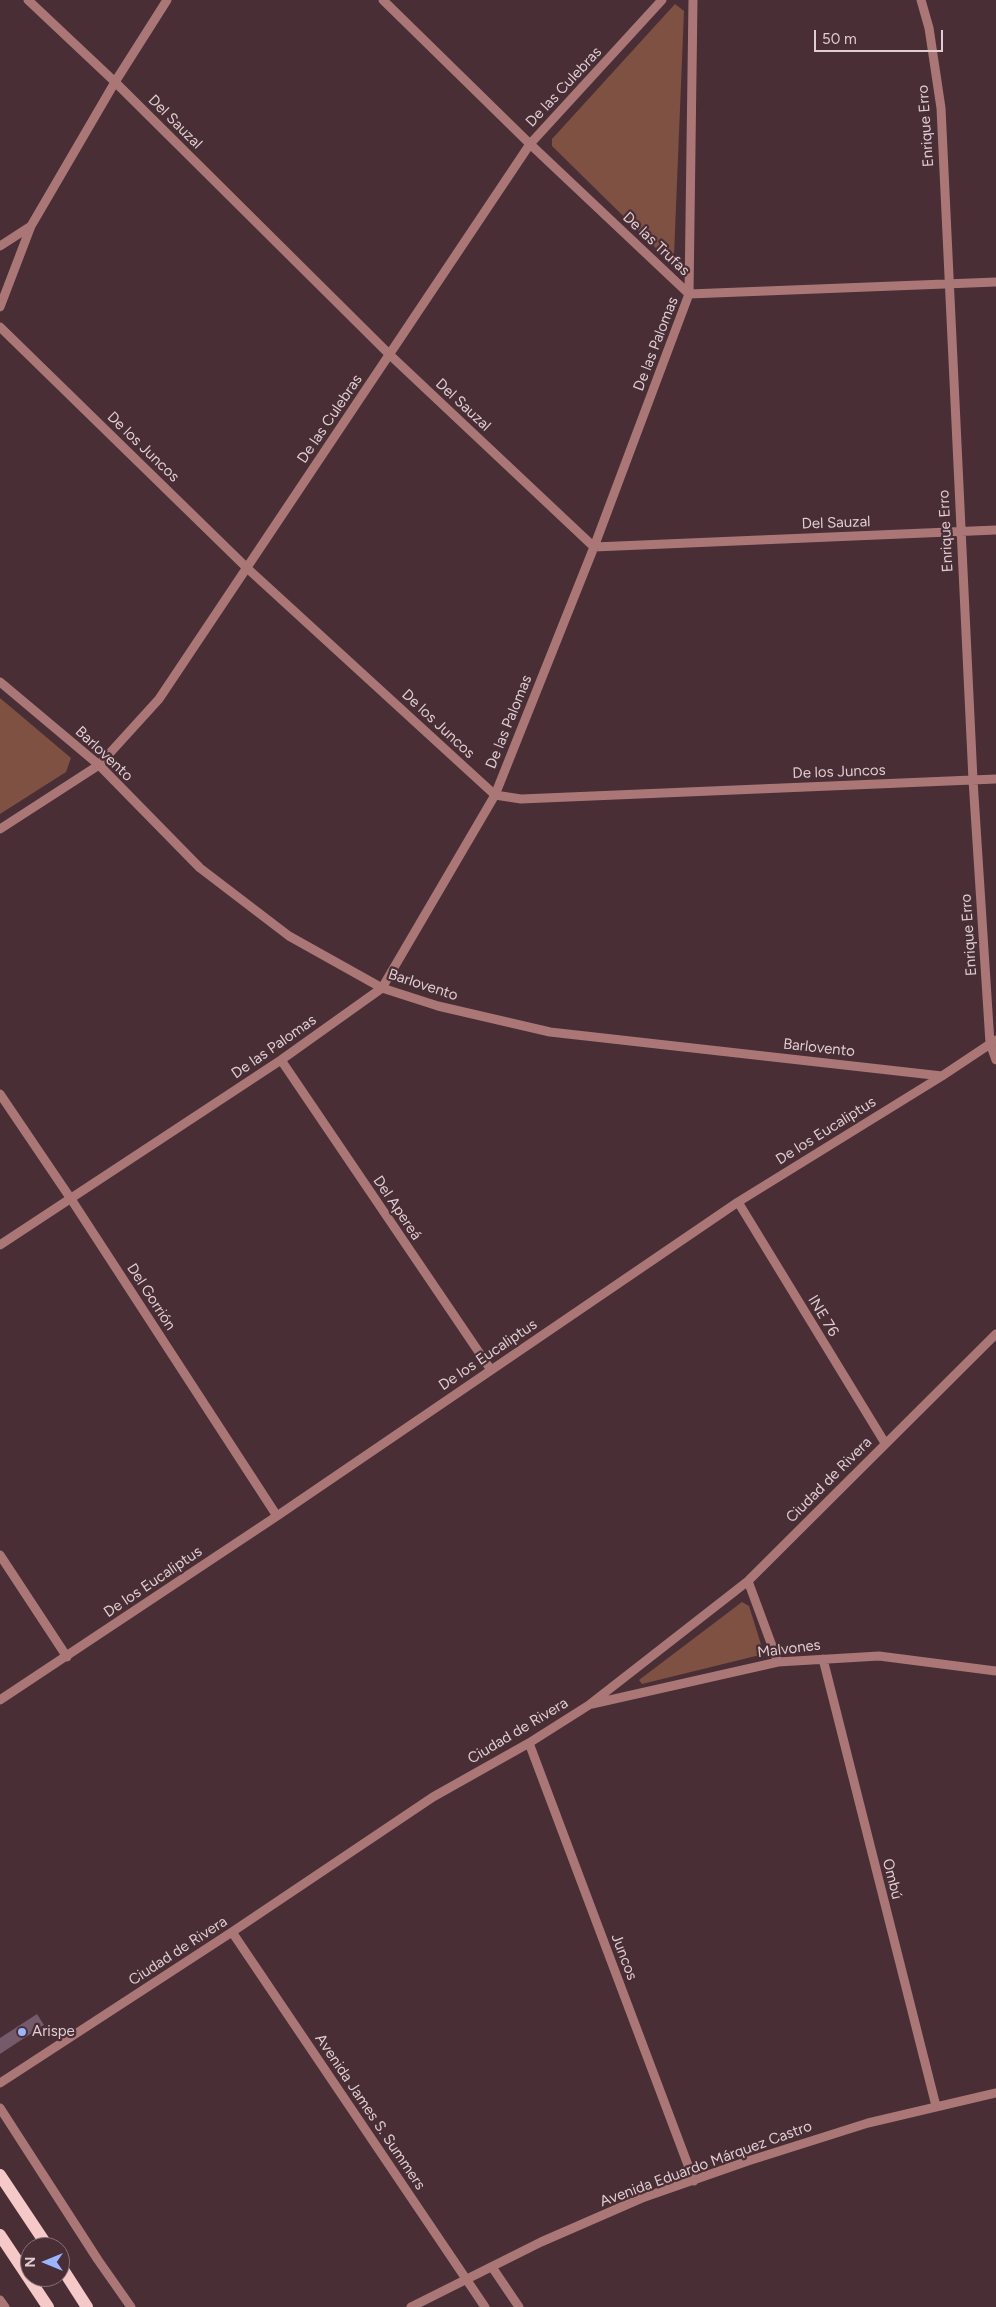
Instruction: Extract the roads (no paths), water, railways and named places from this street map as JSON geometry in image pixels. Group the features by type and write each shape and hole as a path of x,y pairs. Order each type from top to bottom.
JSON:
{"main road":[{"path":"0,2175 41,2237"},
{"path":"0,2235 48,2307"},
{"path":"70,2281 88,2307"}],"street":[{"name":"Del Sauzal","path":"28,0 115,82 390,355 594,547 996,530"},
{"path":"0,307 31,226 115,82 167,0"},
{"name":"De las Trufas","path":"383,0 530,144 689,294 996,282"},
{"name":"De las Culebras","path":"0,829 99,765 159,699 530,144 662,0"},
{"name":"De las Palomas","path":"0,1245 281,1060 382,988 495,795 594,547 689,294 693,0"},
{"name":"Enrique Erro","path":"921,0 929,28 941,108 972,780 996,1060"},
{"path":"0,246 31,226"},
{"name":"De los Juncos","path":"0,327 248,568 495,795 521,799 996,779"},
{"name":"Barlovento","path":"0,682 99,765 200,868 289,936 382,988 438,1006 550,1032 942,1076"},
{"name":"De los Eucaliptus","path":"0,1700 277,1516 738,1202 942,1076 993,1042"},
{"name":"Del Apereá","path":"281,1060 491,1370"},
{"name":"Del Gorrión","path":"0,1094 71,1199 277,1516"},
{"name":"INE 76","path":"738,1202 885,1443"},
{"name":"Ciudad de Rivera","path":"0,2083 232,1932 433,1797 529,1743 588,1705 748,1581 996,1334"},
{"path":"0,1555 67,1656"},
{"path":"748,1581 778,1662"},
{"name":"Malvones","path":"588,1705 778,1662 879,1656 996,1671"},
{"name":"Ombú","path":"823,1659 936,2106"},
{"name":"Juncos","path":"529,1743 694,2181"},
{"name":"Avenida James S. Summers","path":"232,1932 485,2307"},
{"name":"Avenida Eduardo Márquez Castro","path":"411,2307 599,2216 642,2198 835,2133 936,2106 996,2093"},
{"path":"0,2108 98,2260 131,2307"},
{"path":"492,2267 519,2307"},
{"path":"0,2300 5,2307"}],"place":[{"name":"Arispe","path":"22,2032"}]}
